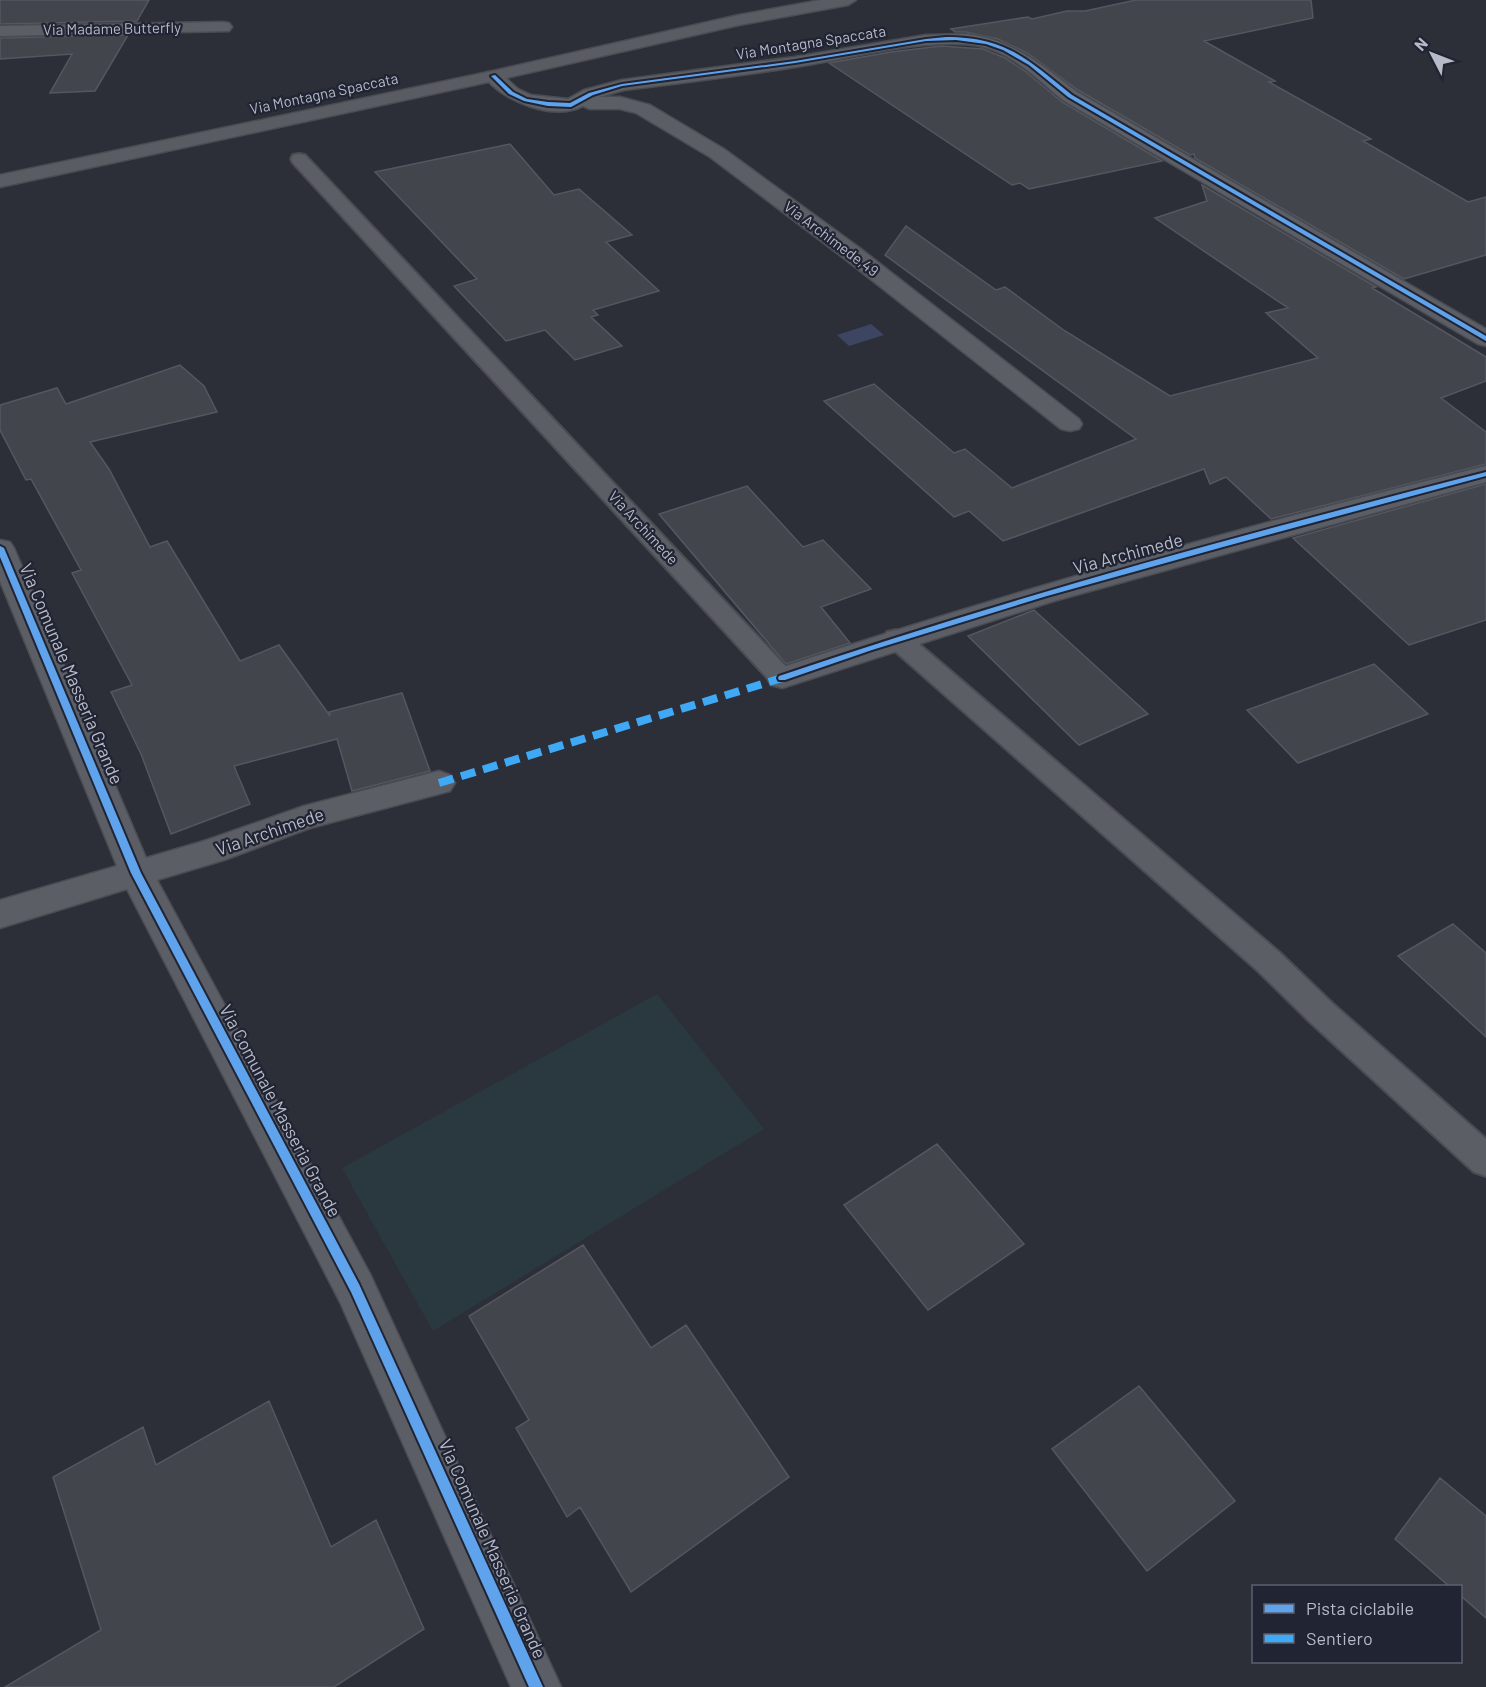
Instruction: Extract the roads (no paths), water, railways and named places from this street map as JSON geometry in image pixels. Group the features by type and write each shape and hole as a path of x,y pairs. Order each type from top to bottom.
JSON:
{"main road":[{"path":"651,23 754,0"},
{"name":"Via Montagna Spaccata","path":"0,182 493,76 739,20 849,0"},
{"name":"Via Montagna Spaccata","path":"0,165 571,40"}],"street":[{"name":"Via Madame Butterfly","path":"0,31 223,27"},
{"name":"Via Montagna Spaccata","path":"493,76 511,93 526,99 548,105 571,105 591,94 622,84 795,62 946,38 988,43 1006,49 1070,96 1486,339"},
{"name":"Via Archimede,49","path":"571,105 609,103 631,105 643,109 717,153 853,254 1070,424"},
{"name":"Via Archimede","path":"782,678 897,638 1131,569 1486,474"},
{"name":"Via Comunale Masseria Grande","path":"0,548 136,873 355,1288 536,1687"},
{"name":"Via Archimede","path":"0,914 212,852 304,818 439,783"}],"lane":[{"name":"Via Archimede","path":"299,159 782,678"},
{"path":"897,638 1268,961 1305,1000 1437,1113 1486,1161"}],"water":[{"path":"871,324 884,335 849,346 837,335"}]}
